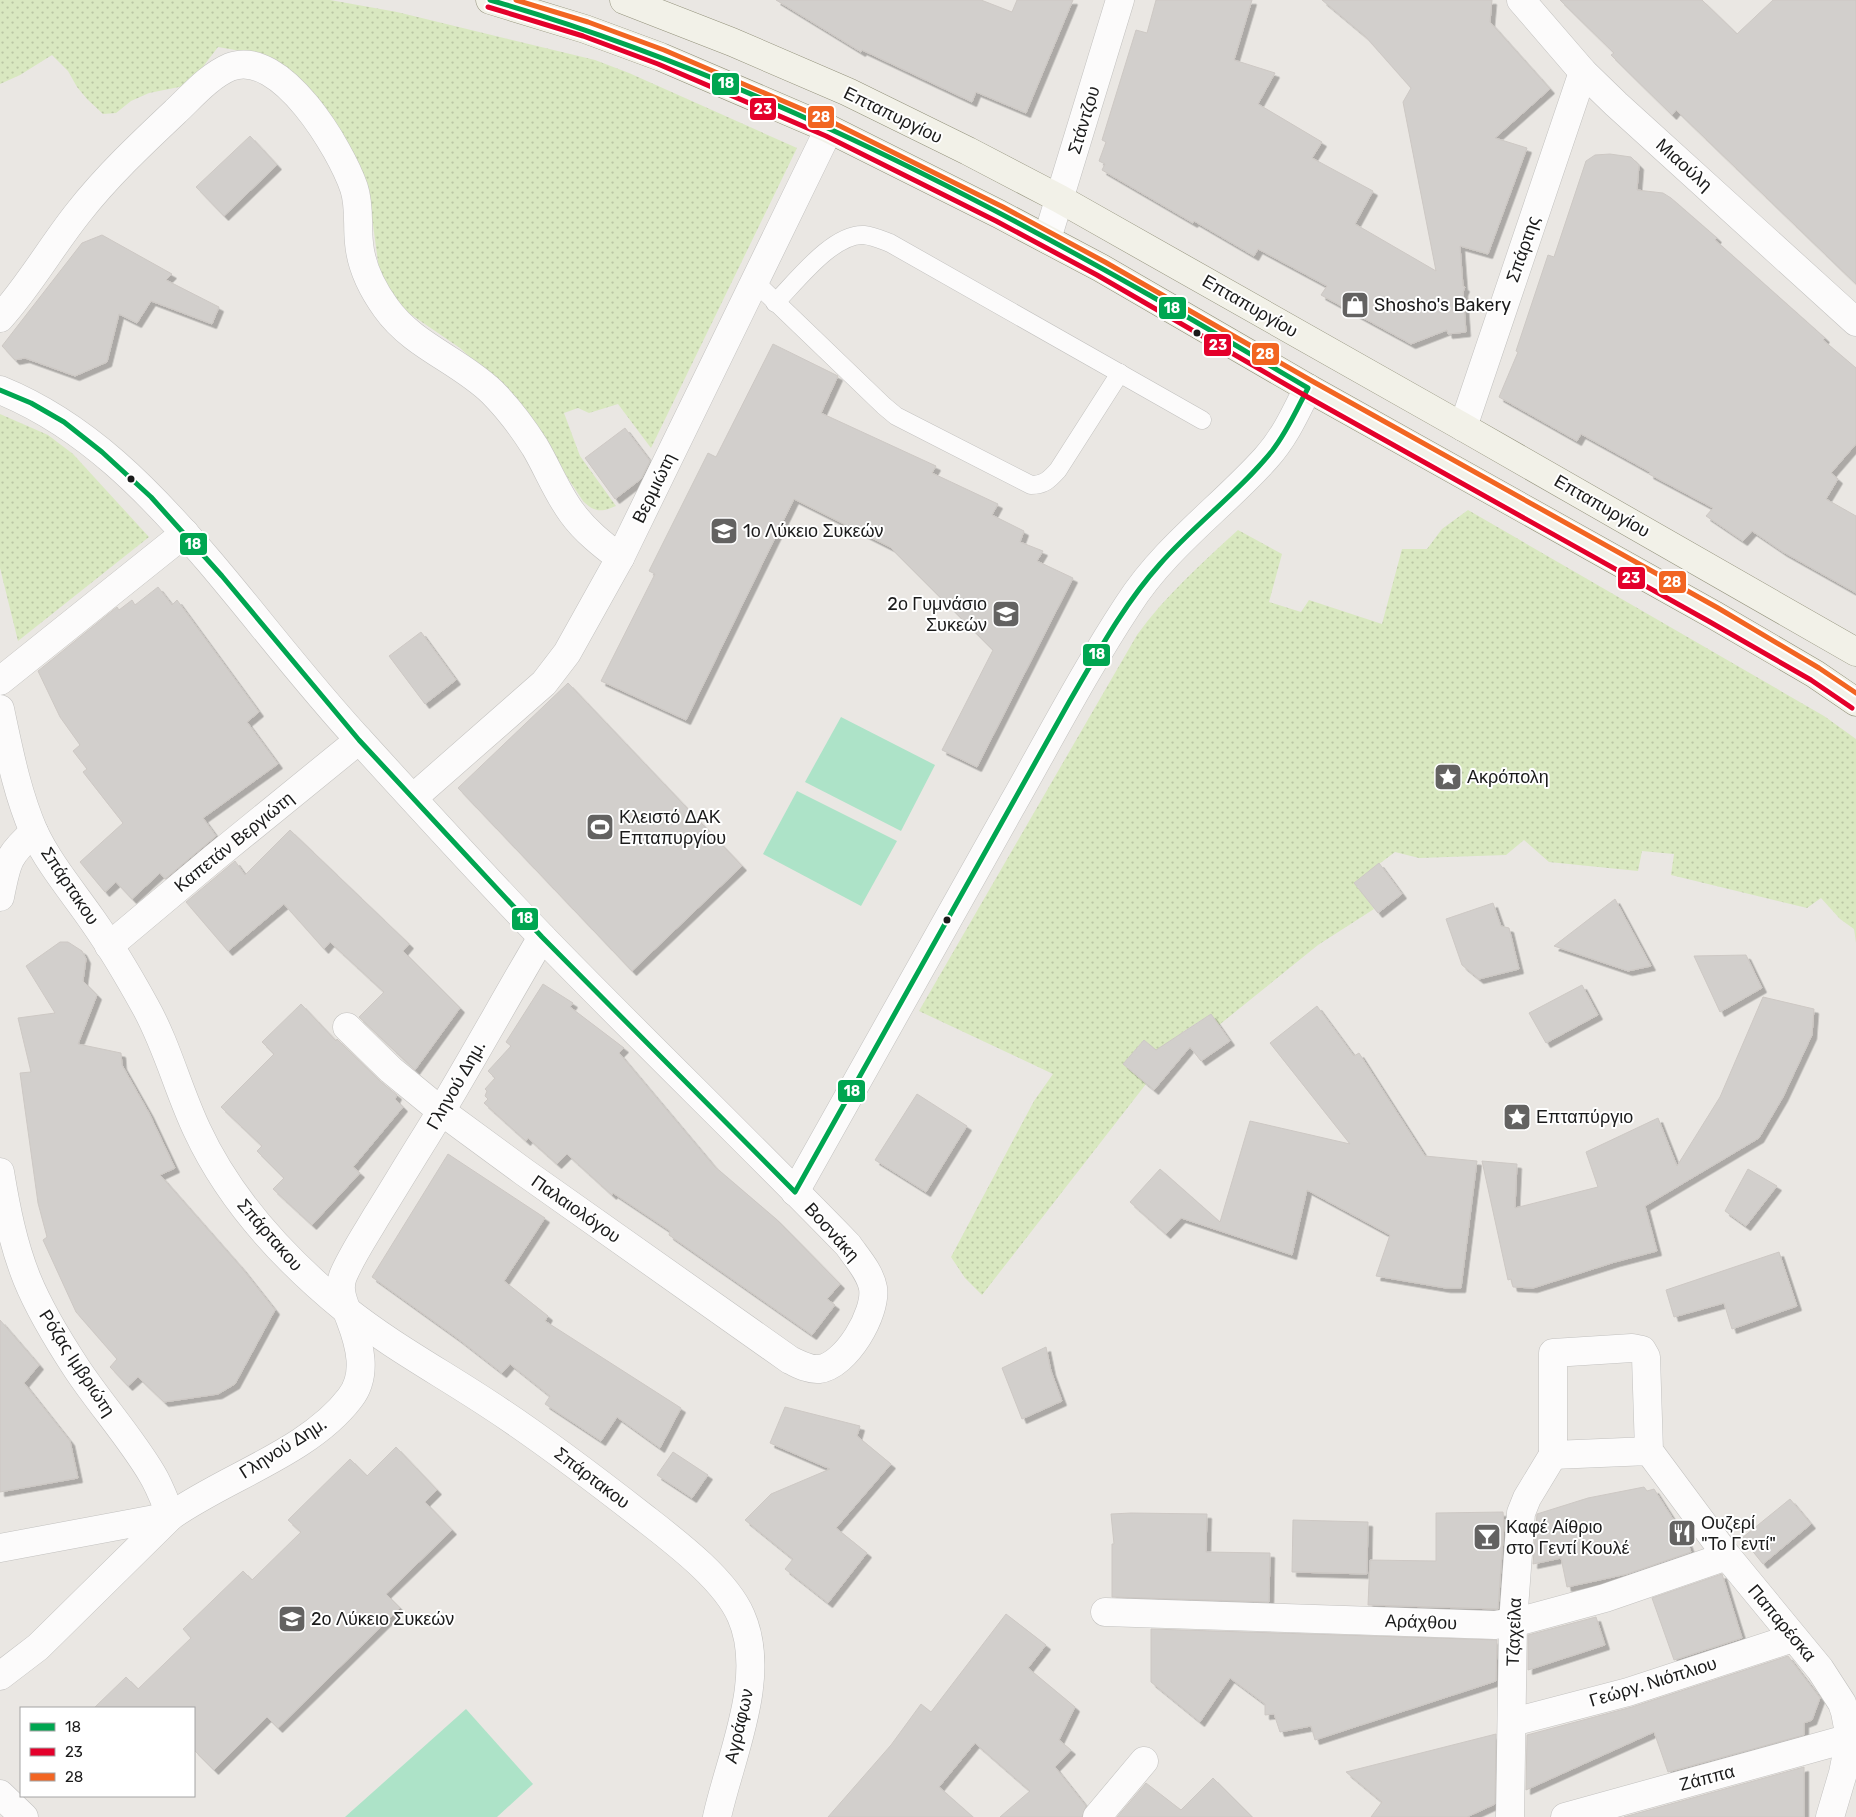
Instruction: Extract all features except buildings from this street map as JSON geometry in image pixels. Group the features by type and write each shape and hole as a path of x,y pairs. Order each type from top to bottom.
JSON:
{"main road":[{"path":"490,0 556,19 627,44 829,129 1047,239 1101,268 1308,388 1714,615 1815,674 1856,702"},
{"name":"Επταπυργίου","path":"624,0 732,42 848,92 1060,199 1856,652"}],"street":[{"name":"Στάντζου","path":"1047,239 1120,0"},
{"name":"Μιαούλη","path":"1521,0 1583,72 1856,322"},
{"path":"0,318 93,195 138,147 214,77 229,67 241,64 252,65 275,76 300,99 325,132 345,165 357,201 359,246 362,256 378,295 392,316 416,340 468,371 505,405 535,448 573,515 591,534 620,558"},
{"name":"Σπάρτης","path":"1463,427 1583,72"},
{"name":"Βερμιώτη","path":"413,798 544,683 567,653 620,558 829,129"},
{"name":"Βοσνάκη","path":"795,1192 1060,721 1128,605 1145,580 1181,540 1219,506 1268,456 1282,437 1308,388"},
{"name":"Βοσνάκη","path":"0,390 46,411 83,436 138,484 185,533 359,740 542,937 848,1245 860,1261 873,1287 873,1300 859,1335 831,1365 818,1369"},
{"path":"0,681 185,533"},
{"name":"Σπάρτακου","path":"0,709 19,792 34,832 62,878 109,946 147,1010 195,1126 214,1164 229,1187 272,1241 306,1276 347,1310 398,1347 509,1418 675,1541 718,1584 736,1606"},
{"name":"Καπετάν Βεργιώτη","path":"109,946 359,740"},
{"path":"0,897 10,857 14,850 34,832"},
{"name":"Γληνού Δημ.","path":"0,1676 38,1648 171,1516 197,1499 295,1445 330,1419 349,1400 359,1381 361,1365 359,1350 340,1286 347,1268 360,1243 441,1112 542,937"},
{"name":"Παλαιολόγου","path":"347,1027 391,1070 441,1112 790,1360 804,1367 818,1369"},
{"name":"Ρόζας Ιμβριώτη","path":"0,1172 17,1250 26,1277 40,1307 78,1371 144,1461 160,1487 171,1516"},
{"path":"1632,1348 1642,1350 1646,1357 1650,1451 1553,1455 1553,1353 1632,1348"},
{"name":"Παπαρέσκα","path":"1650,1451 1727,1556 1820,1669 1837,1694 1845,1712 1850,1738 1843,1773 1830,1817"},
{"name":"Τζαχείλα","path":"1510,1817 1513,1722 1513,1622 1521,1513 1527,1498 1553,1455"},
{"path":"0,1548 171,1516"},
{"name":"Αράχθου","path":"1104,1612 1486,1625 1513,1622 1605,1598 1727,1556"},
{"name":"Αγράφων","path":"717,1817 723,1788 743,1722 750,1682 749,1646 743,1620 736,1606"},
{"name":"Γεώργ. Νιόπλιου","path":"1513,1722 1628,1692 1793,1638"},
{"name":"Ζάππα","path":"1565,1817 1850,1738"},
{"path":"1097,1817 1144,1761"}],"lane":[{"path":"775,303 824,253 838,242 850,236 865,235 890,243 1202,420"},
{"path":"755,282 896,416 1031,485 1040,485 1050,480 1058,470 1120,372"}],"green space":[{"path":"0,0 330,0 397,12 595,60 629,73 797,148 651,448 618,404 589,413 578,408 564,413 580,456 616,506 599,510 591,508 583,501 538,433 493,378 460,348 397,305 379,269 371,210 301,81 292,73 283,66 263,57 218,47 189,85 149,93 131,101 116,113 103,114 87,99 77,87 68,71 52,55 20,75 0,84"},
{"path":"0,414 48,435 73,454 149,537 18,641 0,568"},
{"path":"1468,510 1824,716 1856,739 1856,943 1854,929 1840,919 1821,898 1807,908 1671,875 1674,854 1642,851 1638,871 1549,862 1524,840 1506,855 1419,858 1395,852 1355,882 1374,909 1318,945 1219,1025 1211,1014 1181,1033 1188,1044 1168,1061 1144,1040 1123,1064 1146,1084 982,1295 965,1278 951,1257 1034,1101 1053,1074 919,1011 1137,635 1172,593 1238,530 1282,554 1269,602 1301,612 1309,600 1382,624 1402,549 1427,549 1442,529"},
{"path":"841,717 935,765 901,831 805,782"},
{"path":"797,791 897,841 861,906 763,854"},
{"path":"466,1709 533,1784 497,1817 345,1817"}],"transit line":[{"name":"18","path":"0,390 31,403 64,422 102,452 151,497 222,576 359,740 542,937 795,1192 1068,704 1111,631 1134,596 1160,564 1246,480 1272,451 1287,428 1308,388 1171,307 1072,252 992,209 829,128 662,58 576,27 490,0"},
{"name":"28","path":"516,0 588,22 664,50 832,122 1003,207 1105,262 1312,381 1718,608 1819,668 1856,693"},
{"name":"23","path":"488,7 583,36 658,64 826,136 996,221 1097,275 1304,395 1710,622 1811,680 1852,708"}],"place":[{"name":"Shosho's Bakery","path":"1355,305"},
{"name":"1ο Λύκειο Συκεών","path":"724,531"},
{"name":"2ο Γυμνάσιο Συκεών","path":"1006,614"},
{"name":"Ακρόπολη","path":"1448,777"},
{"name":"Κλειστό ΔΑΚ Επταπυργίου","path":"600,827"},
{"name":"Επταπύργιο","path":"1517,1117"},
{"name":"Ουζερί \"Το Γεντί\"","path":"1682,1533"},
{"name":"Καφέ Αίθριο στο Γεντί Κουλέ","path":"1487,1537"},
{"name":"2ο Λύκειο Συκεών","path":"292,1619"}]}
